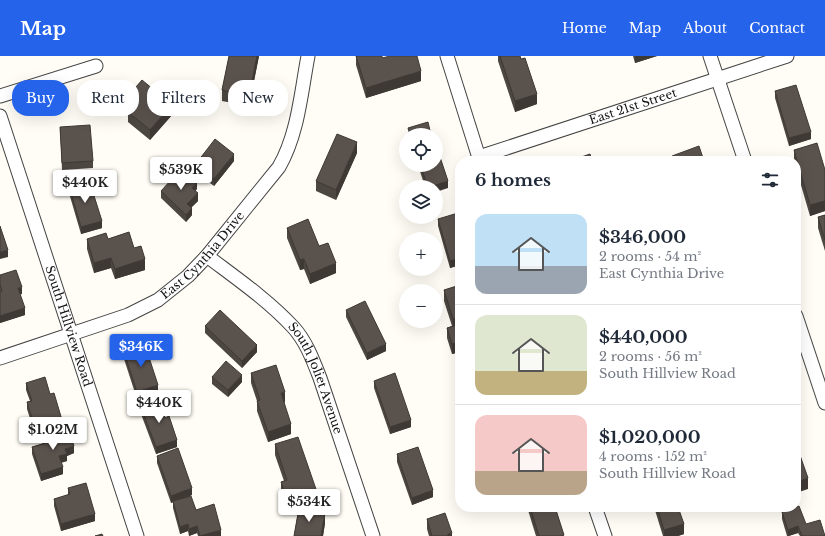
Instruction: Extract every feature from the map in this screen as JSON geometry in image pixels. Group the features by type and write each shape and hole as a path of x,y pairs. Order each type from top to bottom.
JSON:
{"street":[{"name":"East Cynthia Drive","path":"0,358 128,315 158,300 188,276 207,256 278,167 285,156 292,139 308,56"},
{"path":"447,56 479,156"},
{"path":"710,56 743,156"},
{"name":"East 21st Street","path":"489,156 787,56"},
{"path":"0,96 96,66"},
{"name":"South Hillview Road","path":"0,116 137,536"},
{"name":"South Joliet Avenue","path":"207,256 254,292 293,327 302,338 311,355 320,378 373,536"},
{"path":"801,331 825,403"},
{"path":"597,512 605,536"}],"building":[{"path":"229,56 257,56 252,80 228,80 228,91 222,90"},
{"path":"356,56 382,56 382,58 390,56 417,56 421,71 366,88"},
{"path":"500,56 520,56 521,59 525,58 537,94 515,101"},
{"path":"142,80 147,84 147,116 162,116 150,130 133,116 139,116 139,83"},
{"path":"796,85 811,132 789,138 775,91"},
{"path":"428,122 429,128 408,128"},
{"path":"90,125 93,161 62,163 60,127"},
{"path":"337,134 357,142 336,190 316,181"},
{"path":"215,139 234,154 214,179 195,165"},
{"path":"817,143 825,170 825,201 810,205 801,174 801,156 796,156 794,150"},
{"path":"699,146 702,156 672,156"},
{"path":"443,166 448,181 443,183 443,180 425,180 423,172 443,172"},
{"path":"182,168 197,182 192,188 198,193 187,204 192,208 186,215 161,191"},
{"path":"89,180 102,221 81,227 69,186"},
{"path":"455,214 455,260 450,261 443,232 439,224 443,224 443,218"},
{"path":"825,215 825,240 818,217"},
{"path":"308,219 319,246 328,243 336,263 310,274 304,259 300,260 287,228"},
{"path":"0,226 8,250 0,252"},
{"path":"129,232 134,248 141,246 145,259 115,269 111,258 94,263 87,239 106,233 108,239"},
{"path":"16,270 22,287 18,288 25,308 0,316 0,292 2,291 0,275"},
{"path":"455,287 455,318 453,319 444,290"},
{"path":"365,301 386,344 367,353 346,310"},
{"path":"220,310 257,345 242,361 205,326"},
{"path":"455,326 455,343 452,344 447,328"},
{"path":"145,345 158,385 137,392 124,352"},
{"path":"226,361 242,375 228,390 212,377"},
{"path":"276,365 285,392 281,393 291,424 268,432 257,401 260,400 251,373"},
{"path":"395,373 411,420 390,427 374,381"},
{"path":"45,377 50,394 54,393 62,420 44,425 42,418 33,421 27,402 32,401 26,383"},
{"path":"160,401 165,418 169,416 177,440 156,447 141,407"},
{"path":"68,428 74,446 65,449 67,454 59,456 63,467 41,474 32,447 49,442 47,435"},
{"path":"298,437 318,495 289,505 281,482 287,480 275,444"},
{"path":"418,447 433,490 412,498 397,454"},
{"path":"178,448 192,488 171,496 157,456"},
{"path":"801,458 808,478 801,480"},
{"path":"86,483 95,514 61,524 54,499 70,494 68,488"},
{"path":"191,496 196,510 214,504 221,530 200,536 197,526 189,529 188,524 180,527 173,501"},
{"path":"299,508 325,513 321,536 294,536"},
{"path":"801,511 806,524 820,520 825,536 802,536 798,526 788,530 782,512"},
{"path":"532,512 557,512 564,535 539,536"},
{"path":"659,512 680,512 684,524 664,530"},
{"path":"445,513 452,533 448,534 448,536 432,536 427,519"}]}
